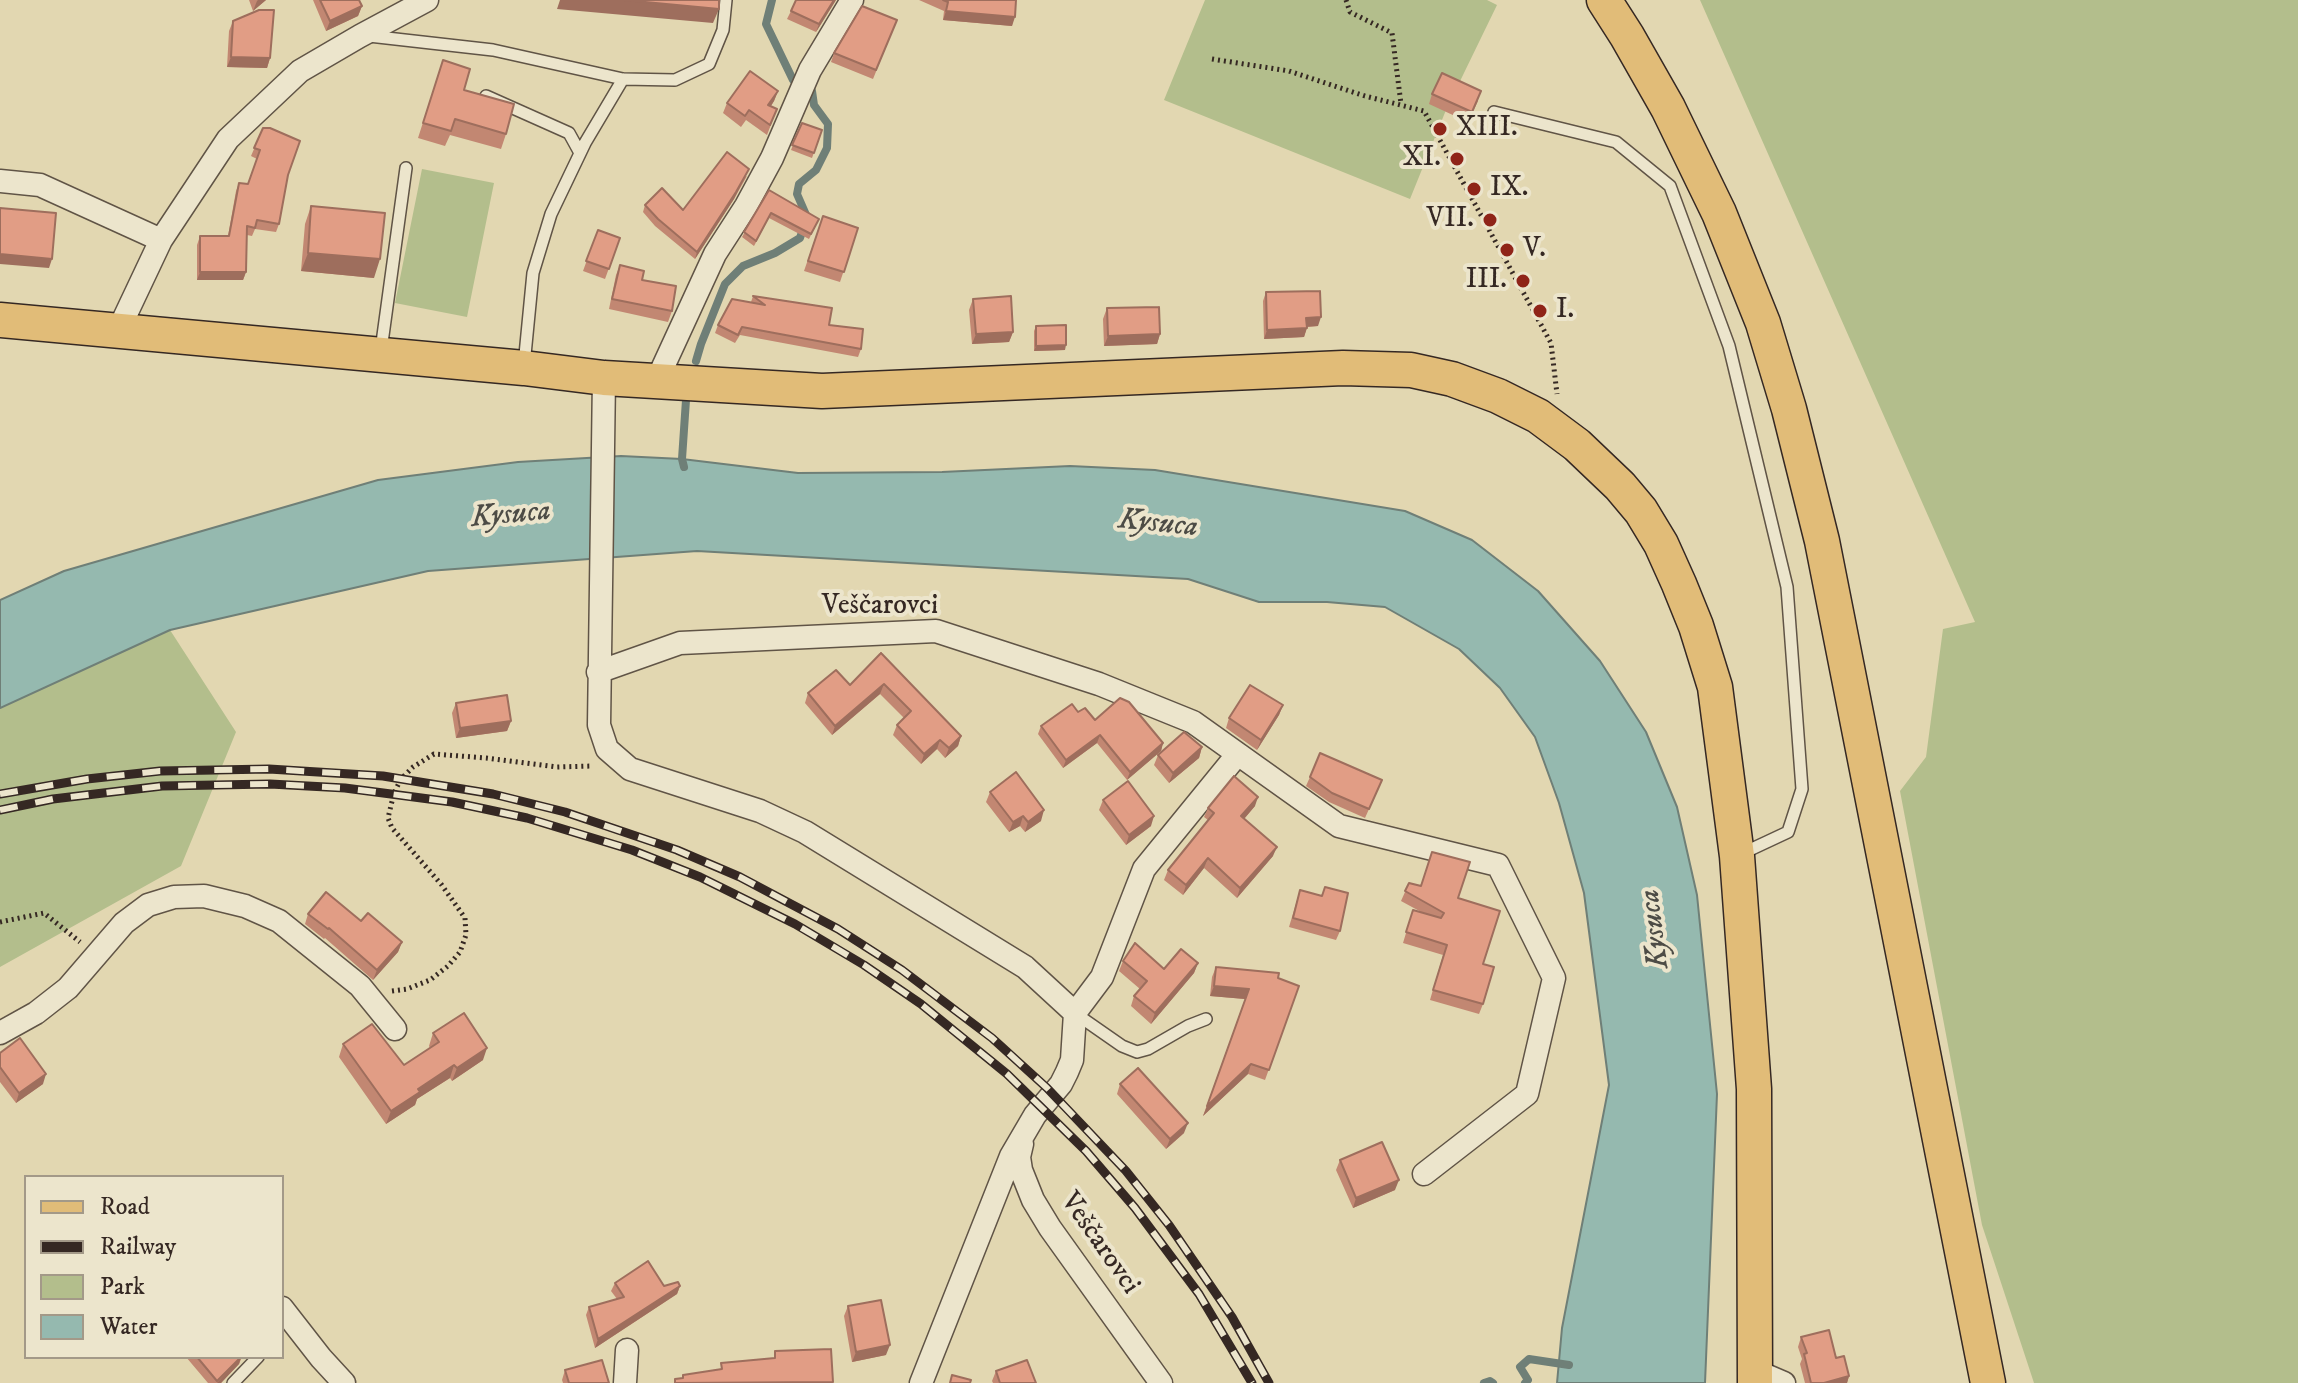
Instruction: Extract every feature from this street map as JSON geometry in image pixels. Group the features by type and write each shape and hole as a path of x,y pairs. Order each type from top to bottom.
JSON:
{"main road":[{"path":"1604,0 1668,108 1719,213 1763,323 1789,409 1822,541 1987,1378"},
{"path":"0,320 604,378 822,391 1343,368 1411,370 1452,379 1498,396 1538,416 1620,486 1641,511 1661,544 1679,584 1715,687 1737,856 1754,1089 1765,1379"}],"street":[{"path":"118,331 161,240 228,139 300,71 427,0"},
{"path":"657,380 715,254 772,158 810,70 852,0"},
{"path":"0,181 40,185 161,240"},
{"path":"604,378 599,725 607,749 630,769 760,811 805,832 1025,967 1075,1013 1102,977 1144,869 1237,755"},
{"name":"Veščarovci","path":"598,672 680,643 936,631 1099,684 1193,722 1339,826 1498,865 1554,978 1527,1094 1424,1174"},
{"path":"0,1033 36,1013 68,988 124,923 148,905 174,897 204,896 245,906 279,921 364,991 395,1029"},
{"name":"Veščarovci","path":"921,1383 1011,1156 1072,1060 1075,1013"},
{"name":"Veščarovci","path":"1028,1128 1019,1157 1033,1200 1161,1383"},
{"path":"286,1320 344,1383"},
{"path":"625,1383 627,1350"}],"lane":[{"path":"360,36 493,50 623,79 675,80 709,64 723,30 726,0"},
{"path":"524,368 533,273 551,214 580,153 623,79"},
{"path":"486,96 569,133 580,153"},
{"path":"1494,112 1616,142 1670,186 1729,346 1787,587 1802,789 1788,832 1737,856"},
{"path":"381,355 406,168"},
{"path":"1075,1013 1122,1046 1137,1052 1206,1019"},
{"path":"233,1383 256,1359"}],"path":[{"path":"1346,0 1350,12 1392,33 1401,104"},
{"path":"1212,59 1289,71 1424,111 1551,343 1561,434"},
{"path":"364,991 407,989 430,980 460,952 466,935 465,918 441,884 392,828 388,818 397,786 413,767 434,754 581,768 616,757"},
{"path":"0,922 44,913 97,955"}],"green space":[{"path":"1205,0 1487,0 1497,5 1446,110 1410,199 1164,100"},
{"path":"1700,0 2298,0 2298,1383 2034,1383 1982,1225 1900,791 1926,757 1943,629 1975,622"},
{"path":"422,169 494,183 467,317 395,303"},
{"path":"170,630 236,732 181,866 0,967 0,708"}],"water":[{"name":"Kysuca","path":"621,456 682,459 798,473 942,472 1070,466 1155,470 1405,511 1472,540 1538,591 1600,661 1646,732 1677,807 1697,895 1717,1094 1705,1383 1557,1383 1562,1328 1609,1085 1584,893 1559,803 1535,737 1500,688 1459,649 1385,607 1327,602 1259,602 1188,579 697,551 428,571 170,630 0,708 0,600 64,571 378,480 518,462"}],"building":[{"path":"320,0 359,0 362,6 330,21"},
{"path":"624,0 719,0 719,9"},
{"path":"796,0 834,0 819,24 791,11"},
{"path":"943,0 1016,0 1015,17 946,11 948,2"},
{"path":"862,6 897,20 876,70 834,53"},
{"path":"259,10 274,10 270,58 231,57 233,21"},
{"path":"443,60 470,69 464,90 514,104 506,134 455,119 451,131 423,123"},
{"path":"750,71 778,91 768,105 777,109 770,125 749,110 745,116 727,103"},
{"path":"1442,73 1481,91 1472,112 1432,94"},
{"path":"802,123 822,130 814,153 792,145"},
{"path":"263,128 300,141 288,175 279,224 257,220 255,228 247,226 246,272 200,272 200,236 229,236 239,183 248,184 260,150 254,148"},
{"path":"727,152 749,169 697,252 645,205 662,188 683,210"},
{"path":"769,190 819,219 811,234 771,213 756,241 744,232"},
{"path":"311,206 385,213 380,259 308,253"},
{"path":"0,208 56,213 52,259 0,254"},
{"path":"823,216 858,228 844,272 808,261"},
{"path":"598,230 620,238 609,269 586,261"},
{"path":"620,265 644,271 642,280 676,286 672,311 612,299"},
{"path":"1320,291 1321,317 1306,318 1307,328 1267,330 1266,292"},
{"path":"753,296 832,308 829,325 863,329 861,349 742,327 738,335 718,325 732,299 765,305"},
{"path":"1011,296 1013,332 976,334 973,299"},
{"path":"1159,307 1160,334 1108,336 1107,308"},
{"path":"1066,325 1066,345 1036,346 1036,326"},
{"path":"881,653 961,736 949,748 940,740 924,754 897,725 911,711 884,684 835,726 808,693 836,670 850,685"},
{"path":"1250,685 1283,705 1261,740 1229,718"},
{"path":"507,695 511,721 460,728 456,703"},
{"path":"1120,698 1129,702 1163,743 1130,772 1100,735 1066,760 1041,726 1072,704 1078,712 1085,708 1095,720"},
{"path":"1184,732 1202,747 1173,773 1158,755"},
{"path":"1320,753 1382,780 1369,809 1332,793 1310,777"},
{"path":"1016,772 1044,810 1028,822 1023,816 1013,822 990,792"},
{"path":"1234,776 1258,797 1241,816 1277,847 1240,888 1208,858 1186,885 1168,870 1214,813 1208,808"},
{"path":"1128,781 1154,816 1129,835 1103,800"},
{"path":"1432,852 1470,862 1458,898 1500,911 1483,964 1494,967 1483,1004 1433,990 1447,945 1406,932 1413,910 1441,918 1444,913 1405,891 1409,883 1421,886"},
{"path":"1325,887 1348,893 1340,931 1293,918 1300,890 1322,896"},
{"path":"326,892 361,921 368,913 402,942 377,970 308,914"},
{"path":"1135,943 1164,969 1181,949 1198,963 1155,1013 1134,996 1147,981 1123,961"},
{"path":"1216,967 1279,973 1278,978 1299,986 1269,1070 1251,1064 1207,1106 1249,989 1214,986"},
{"path":"464,1013 487,1048 457,1068 454,1065 391,1111 343,1044 372,1024 404,1065 439,1042 433,1033"},
{"path":"20,1038 46,1074 19,1093 0,1067 0,1053"},
{"path":"1138,1068 1188,1123 1170,1139 1120,1084"},
{"path":"1382,1142 1399,1180 1356,1198 1340,1160"},
{"path":"648,1261 664,1286 678,1282 680,1286 598,1339 589,1307 624,1297 615,1283"},
{"path":"881,1300 890,1345 856,1352 848,1306"},
{"path":"1829,1330 1836,1358 1844,1356 1849,1376 1811,1383 1804,1354 1807,1353 1801,1337"},
{"path":"831,1349 833,1382 675,1383 675,1379 683,1378 683,1375 722,1369 721,1363 775,1358 775,1351"},
{"path":"199,1359 239,1359 217,1381"},
{"path":"602,1360 609,1383 569,1383 565,1370"},
{"path":"1027,1360 1036,1383 1000,1383 996,1371"},
{"path":"952,1375 971,1380 970,1383 950,1383"}],"waterway":[{"path":"772,0 766,24 793,80"},
{"path":"696,361 725,284 743,266 775,253 800,238 807,217 797,194 799,184 816,170 827,148 828,124 814,105 812,91"},
{"path":"684,467 686,400"},
{"path":"1525,1383 1528,1380 1520,1367 1529,1359 1569,1365"},
{"path":"1484,1383 1493,1383"}],"railway":[{"path":"0,794 87,779 160,771 269,769 383,776 493,794 565,812 677,850 740,877 838,929 902,970 992,1038 1047,1088 1126,1171 1169,1225 1232,1317 1269,1383"},
{"path":"0,810 53,799 162,786 270,784 345,788 452,802 527,818 632,850 700,877 795,924 864,965 921,1004 1007,1074 1086,1151 1135,1208 1199,1294 1252,1383"}],"place":[{"name":"XIII.","path":"1440,129"},
{"name":"XI.","path":"1457,159"},
{"name":"IX.","path":"1474,189"},
{"name":"VII.","path":"1490,220"},
{"name":"V.","path":"1507,250"},
{"name":"III.","path":"1523,281"},
{"name":"I.","path":"1540,311"}]}
